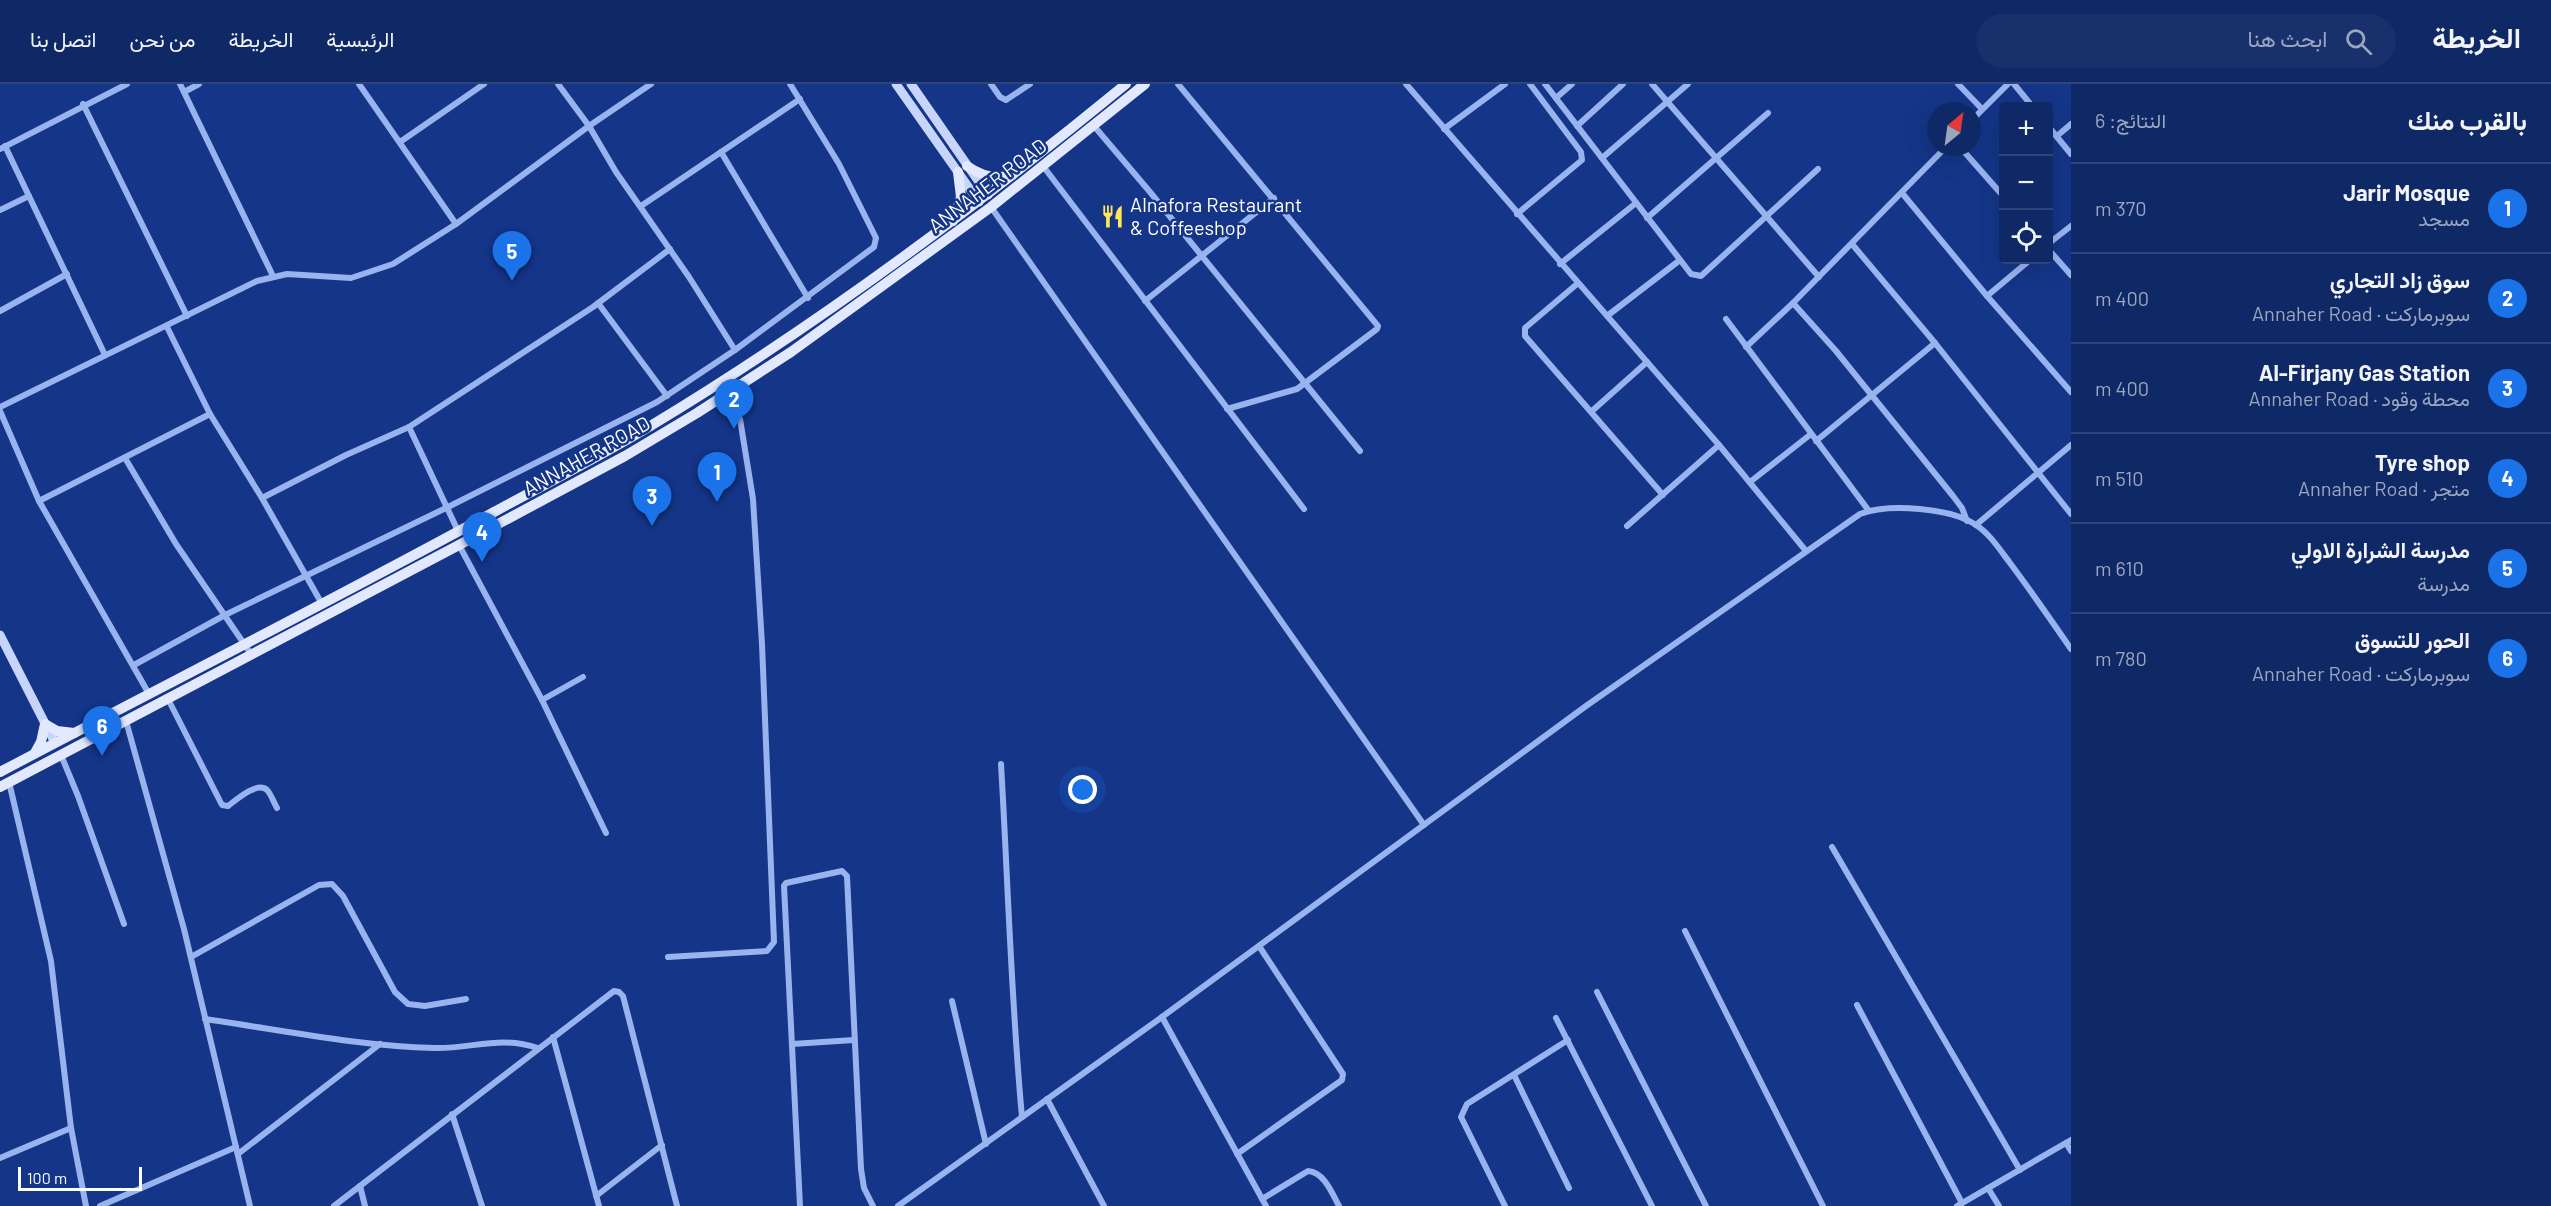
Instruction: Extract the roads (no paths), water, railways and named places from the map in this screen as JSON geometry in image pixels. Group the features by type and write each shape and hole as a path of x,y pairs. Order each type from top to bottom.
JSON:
{"main road":[{"path":"897,84 984,198"},
{"path":"911,84 963,169 961,197 953,222"},
{"name":"ANNAHER ROAD","path":"0,772 322,604 648,428 784,342 953,222 1018,173 1126,84"},
{"name":"ANNAHER ROAD","path":"5,784 625,456 727,394 791,352 991,207 1145,84"},
{"path":"963,169 991,178 1018,173"},
{"path":"0,635 55,743"},
{"path":"45,724 57,731 74,733"},
{"path":"35,753 43,737 45,724"}],"street":[{"path":"105,355 29,196 2,147 83,104 127,84"},
{"path":"180,84 273,276"},
{"path":"184,92 199,84"},
{"path":"359,84 456,224"},
{"path":"400,142 484,84"},
{"path":"558,84 589,126 616,172 670,249 735,350"},
{"path":"149,694 134,664 39,501 0,409 257,281 287,274 338,278 365,275 393,264 456,224 589,126 651,84"},
{"path":"134,664 225,615 448,507 667,396 808,298 874,248 876,241 842,171 790,84"},
{"path":"990,84 1000,97 1006,100 1030,84"},
{"path":"1178,84 1378,326 1294,391 1227,409"},
{"path":"1406,84 1577,284 1719,445 1806,550"},
{"path":"1444,129 1504,84"},
{"path":"1517,214 1582,160 1581,152 1530,84"},
{"path":"1545,84 1691,274 1701,276 1818,169"},
{"path":"1556,98 1572,84"},
{"path":"1577,126 1623,84"},
{"path":"1652,84 1820,277"},
{"path":"1602,158 1688,84"},
{"path":"1958,84 1982,109 2008,84"},
{"path":"2014,84 2029,102"},
{"path":"641,206 800,99"},
{"path":"83,104 187,316"},
{"path":"1647,218 1768,112"},
{"path":"2057,136 2071,123"},
{"path":"1094,126 1307,383 1360,451"},
{"path":"2053,131 2071,154"},
{"path":"721,152 808,298"},
{"path":"1746,347 1820,277 1937,156"},
{"path":"1968,156 1999,191"},
{"path":"1043,166 1304,509"},
{"path":"1902,193 1987,296 2071,392"},
{"path":"0,210 29,196"},
{"path":"1145,301 1274,198"},
{"path":"1560,264 1636,203"},
{"path":"991,207 1424,825"},
{"path":"2053,241 2071,225"},
{"path":"1852,244 2071,514"},
{"path":"262,498 346,455 409,428 598,303 670,249"},
{"path":"2053,254 2071,275"},
{"path":"1606,316 1680,260"},
{"path":"1987,296 2025,264"},
{"path":"0,311 67,274"},
{"path":"1577,284 1525,328 1524,332 1663,495"},
{"path":"598,303 667,396"},
{"path":"1793,303 1873,396 1953,496 1967,521"},
{"path":"1726,319 1869,511"},
{"path":"167,327 210,414 307,574 322,604"},
{"path":"1816,441 1935,344"},
{"path":"1592,411 1647,362"},
{"path":"668,957 767,951 774,942 762,644 753,500 740,419 727,394"},
{"path":"39,501 210,414"},
{"path":"409,428 458,531"},
{"path":"1750,483 1811,434"},
{"path":"1627,526 1719,445"},
{"path":"1976,525 2071,446"},
{"path":"125,458 176,544 251,654"},
{"path":"898,1206 1162,1017 1587,706 1852,518 1869,511 1913,508 1943,513 1976,525 1999,549 2071,649"},
{"path":"459,545 542,700 606,833"},
{"path":"542,700 583,677"},
{"path":"168,699 222,804 228,806 256,788 262,788 267,790 277,808"},
{"path":"126,721 191,957 250,1206"},
{"path":"61,755 124,924"},
{"path":"1001,764 1010,905 1012,1014 1022,1117"},
{"path":"5,784 51,961 71,1128 86,1206"},
{"path":"1832,847 2020,1170"},
{"path":"800,1206 784,884 842,871 847,876 861,1169 864,1188 873,1206"},
{"path":"191,957 319,885 332,884 343,896 395,992 408,1004 425,1006 466,999"},
{"path":"1685,931 1823,1206"},
{"path":"1237,1154 1342,1080 1343,1074 1259,946"},
{"path":"334,1206 609,993 619,992 623,996 677,1206"},
{"path":"1597,993 1706,1206"},
{"path":"952,1001 986,1144"},
{"path":"1857,1005 1960,1205 2069,1141 2071,1150"},
{"path":"1162,1017 1266,1206"},
{"path":"1556,1018 1652,1206"},
{"path":"205,1019 380,1044 436,1048 501,1041 520,1042 538,1048"},
{"path":"553,1037 599,1206"},
{"path":"792,1044 854,1040"},
{"path":"1505,1206 1461,1117 1467,1104 1568,1040"},
{"path":"100,1206 237,1151 380,1044"},
{"path":"1514,1076 1569,1188"},
{"path":"1047,1100 1104,1206"},
{"path":"452,1114 482,1206"},
{"path":"0,1158 71,1128"},
{"path":"596,1196 662,1145"},
{"path":"1262,1199 1308,1171 1315,1171 1321,1175 1339,1206"},
{"path":"360,1186 365,1206"},
{"path":"1988,1188 1999,1206"}],"place":[{"name":"Alnafora Restaurant & Coffeeshop","path":"1112,216"},
{"name":"مدرسة الشرارة الاولي","path":"512,281"},
{"name":"سوق زاد التجاري","path":"734,429"},
{"name":"Jarir Mosque","path":"717,502"},
{"name":"Al-Firjany Gas Station","path":"652,526"},
{"name":"Tyre shop","path":"482,562"},
{"name":"الحور للتسوق","path":"102,756"}]}
